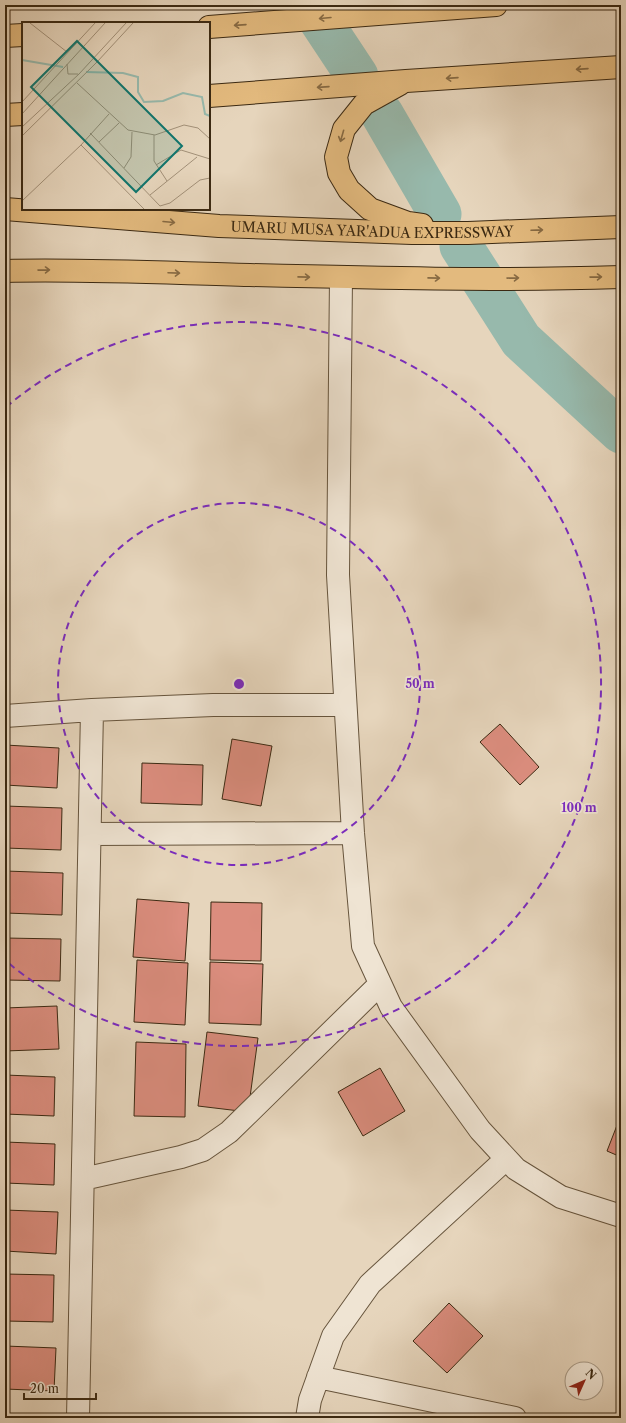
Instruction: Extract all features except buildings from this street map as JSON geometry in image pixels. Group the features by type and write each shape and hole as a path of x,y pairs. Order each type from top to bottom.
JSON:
{"highway":[{"path":"210,27 496,5"},
{"path":"5,36 22,35"},
{"path":"210,96 621,67"},
{"path":"406,81 364,104 344,129 336,157 339,173 349,190 370,209 408,223 468,233"},
{"path":"5,115 22,114"},
{"name":"UMARU MUSA YAR'ADUA EXPRESSWAY","path":"5,208 22,209"},
{"name":"UMARU MUSA YAR'ADUA EXPRESSWAY","path":"29,210 219,226 412,233 468,233 621,227"},
{"path":"5,271 62,270 474,279 621,277"}],"street":[{"path":"341,277 338,575 353,833 363,946 395,1014 480,1130 506,1159 516,1169 561,1197 621,1216"},
{"path":"5,716 92,710 213,705 345,705"},
{"path":"78,1418 92,710"},
{"path":"90,834 353,833"},
{"path":"83,1179 181,1157 203,1150 229,1132 380,984"},
{"path":"307,1418 310,1400 333,1336 370,1284 506,1159"},
{"path":"318,1377 515,1418"}],"waterway":[{"path":"310,5 357,76"},
{"path":"382,114 440,214"},
{"path":"461,246 521,340 621,432"}]}
